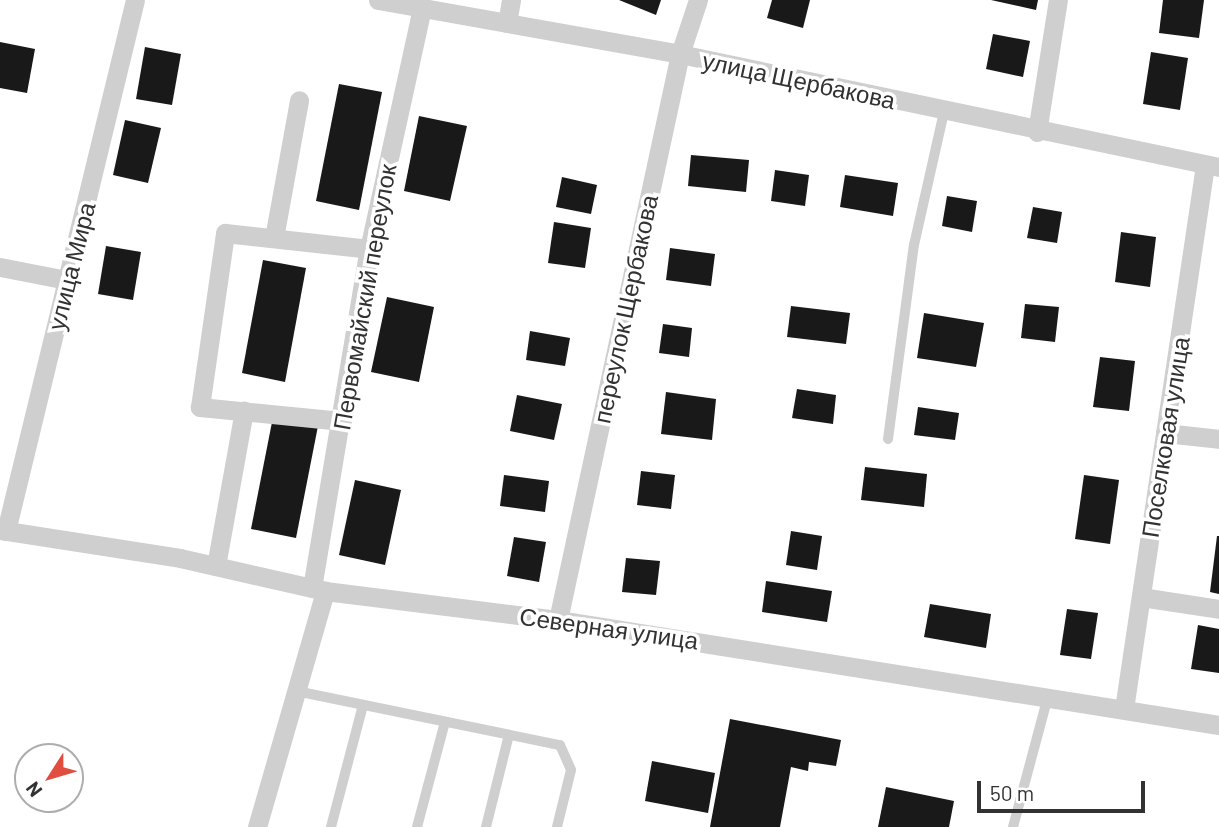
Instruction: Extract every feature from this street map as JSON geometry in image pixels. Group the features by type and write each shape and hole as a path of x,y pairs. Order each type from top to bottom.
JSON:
{"street":[{"name":"улица Мира","path":"3,531 135,0"},
{"name":"улица Щербакова","path":"378,0 680,54 1037,132 1212,166"},
{"path":"507,23 511,0"},
{"name":"переулок Щербакова","path":"558,620 680,54 698,0"},
{"path":"1037,132 1059,0"},
{"name":"Первомайский переулок","path":"257,827 296,691 318,589 369,249 422,8"},
{"path":"274,238 299,100"},
{"name":"Поселковая улица","path":"1124,709 1165,433 1212,166"},
{"path":"342,421 200,407 225,233 369,249"},
{"path":"0,267 67,280"},
{"path":"216,566 244,411"},
{"path":"1165,433 1219,439"},
{"name":"Северная улица","path":"3,531 216,566 318,589 558,620 1049,695 1219,725"},
{"path":"1141,597 1219,609"}],"lane":[{"path":"888,439 914,245 944,112"},
{"path":"296,691 560,746 571,770 557,827"},
{"path":"1013,827 1049,695"},
{"path":"331,827 363,705"},
{"path":"417,827 445,722"},
{"path":"486,827 509,735"}],"building":[{"path":"619,0 661,0 656,15"},
{"path":"772,0 810,0 803,28 767,18"},
{"path":"991,0 1038,0 1036,10"},
{"path":"1163,0 1204,0 1199,38 1159,33"},
{"path":"993,34 1030,41 1023,77 986,69"},
{"path":"0,42 35,49 27,93 0,88"},
{"path":"145,47 181,54 172,105 136,99"},
{"path":"1151,52 1188,58 1180,110 1143,104"},
{"path":"339,84 382,92 359,210 316,201"},
{"path":"419,116 467,126 450,201 404,191"},
{"path":"125,120 161,128 148,183 113,175"},
{"path":"691,155 749,160 746,192 688,186"},
{"path":"775,170 809,175 805,206 771,201"},
{"path":"845,175 898,183 893,216 840,207"},
{"path":"562,177 597,185 591,214 556,207"},
{"path":"947,196 977,201 972,232 942,226"},
{"path":"1033,207 1062,212 1057,243 1027,238"},
{"path":"554,222 591,228 585,268 548,263"},
{"path":"1121,232 1156,237 1150,287 1115,282"},
{"path":"106,246 141,252 133,300 98,294"},
{"path":"670,248 715,254 711,286 666,280"},
{"path":"263,260 306,268 285,382 242,373"},
{"path":"387,297 434,307 419,382 371,372"},
{"path":"1025,304 1059,307 1055,342 1021,338"},
{"path":"791,306 850,313 846,344 787,337"},
{"path":"924,313 984,323 976,367 917,358"},
{"path":"663,324 692,328 689,357 659,353"},
{"path":"530,331 570,338 565,366 526,360"},
{"path":"1100,357 1135,361 1129,411 1093,407"},
{"path":"797,389 836,395 833,424 792,418"},
{"path":"666,392 716,399 712,440 661,434"},
{"path":"517,395 562,404 554,440 510,431"},
{"path":"918,407 959,413 955,440 914,435"},
{"path":"273,417 318,426 296,538 251,529"},
{"path":"865,467 927,474 924,507 861,500"},
{"path":"641,471 675,475 671,509 637,505"},
{"path":"504,475 549,481 545,512 500,506"},
{"path":"1084,475 1119,480 1110,544 1075,539"},
{"path":"355,480 401,490 385,565 339,555"},
{"path":"791,531 822,536 817,570 786,565"},
{"path":"1219,536 1219,594 1210,592"},
{"path":"514,537 546,542 539,582 507,576"},
{"path":"626,558 660,561 656,595 622,592"},
{"path":"766,581 832,591 827,622 762,612"},
{"path":"930,604 991,614 986,648 924,637"},
{"path":"1067,609 1098,613 1091,659 1060,655"},
{"path":"1198,625 1219,629 1219,673 1191,669"},
{"path":"730,719 841,740 836,766 809,762 808,771 791,767 780,827 710,827"},
{"path":"652,761 715,773 708,813 645,801"},
{"path":"886,787 954,801 949,827 878,827"}]}
